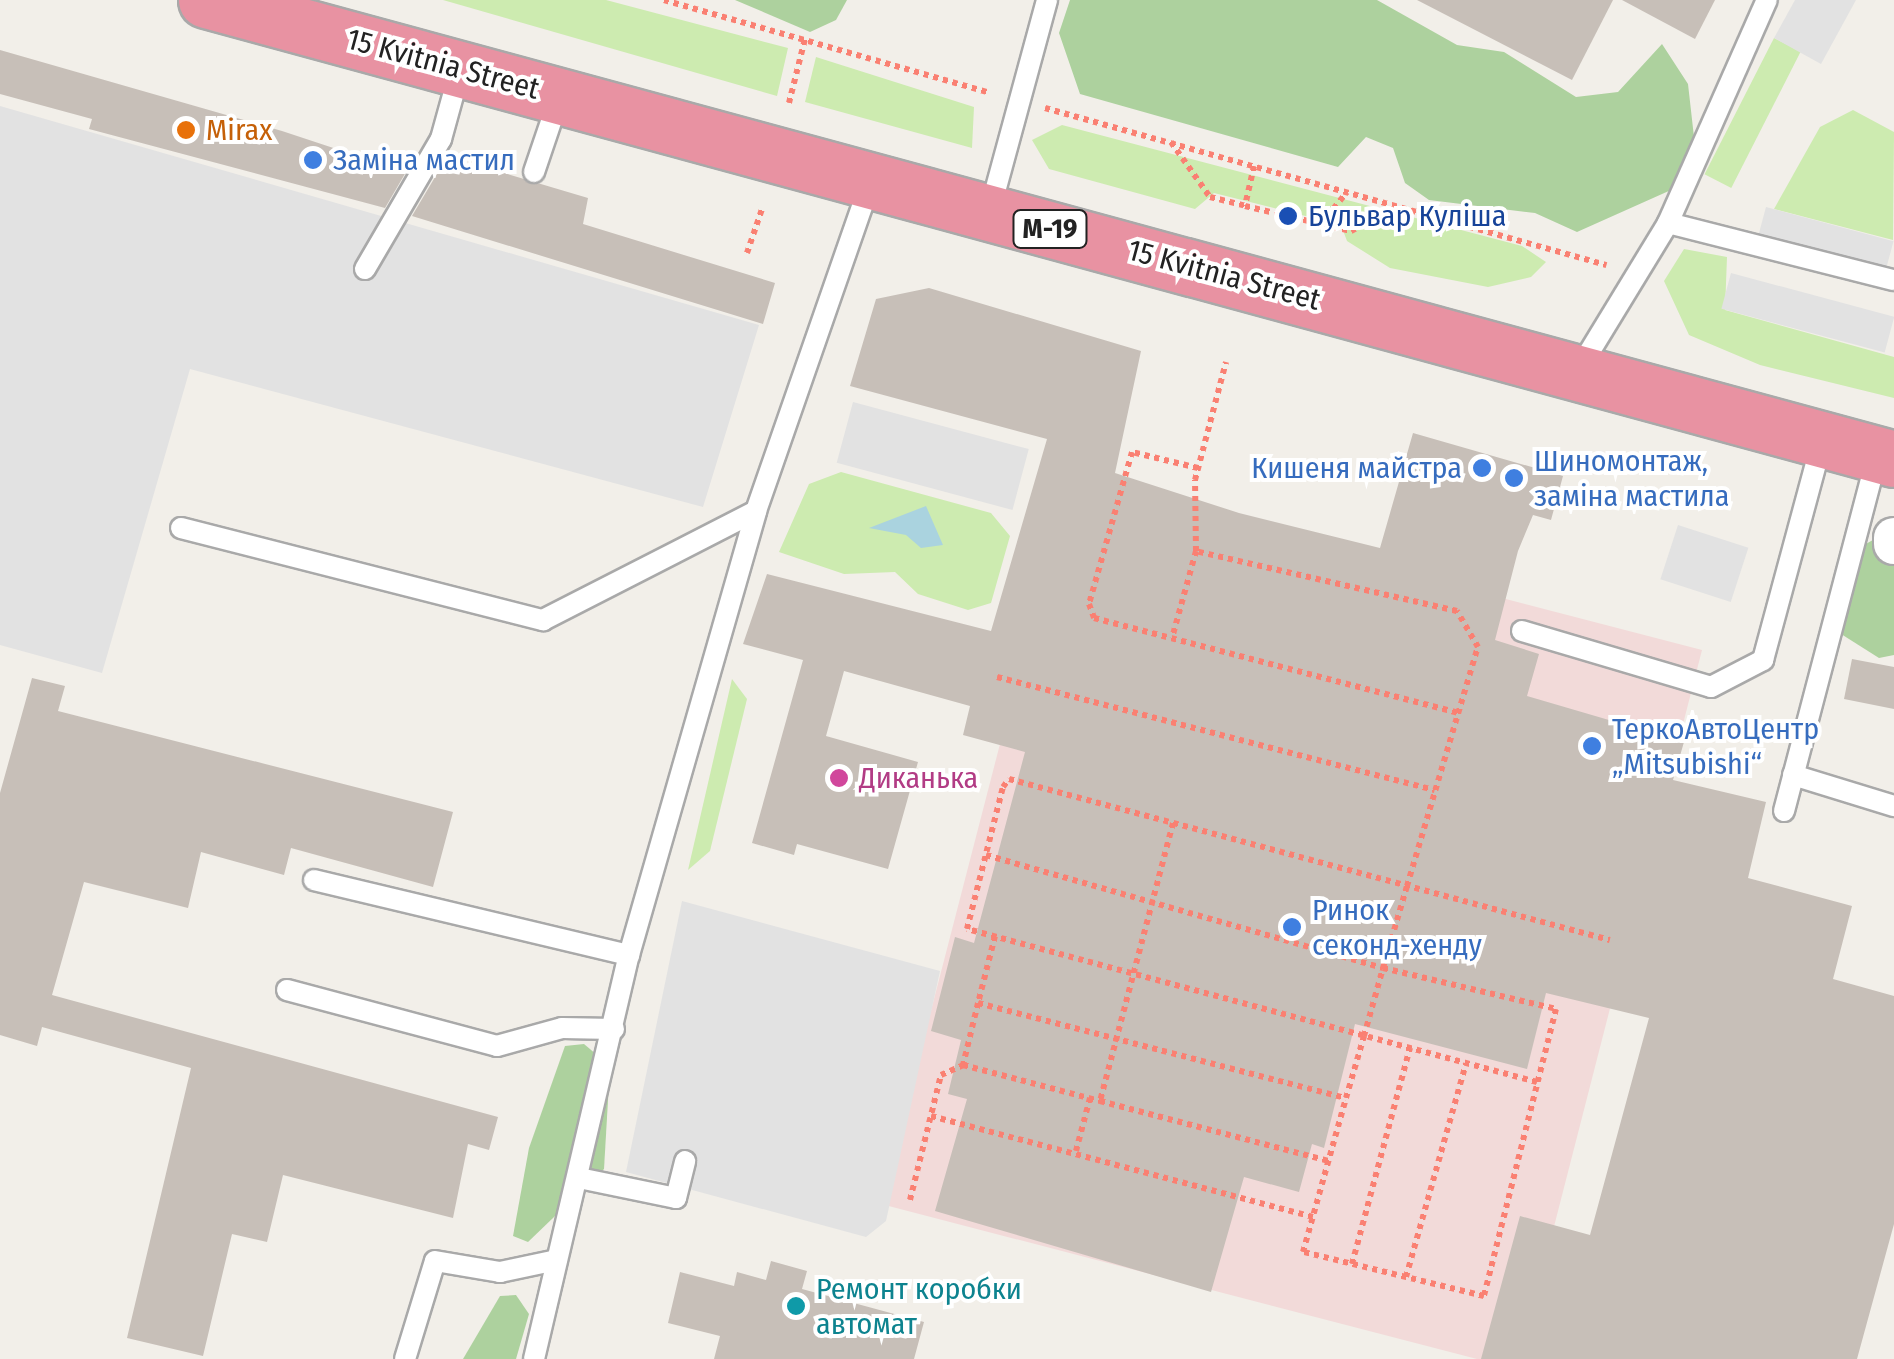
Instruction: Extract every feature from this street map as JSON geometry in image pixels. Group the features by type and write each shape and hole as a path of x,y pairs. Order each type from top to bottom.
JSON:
{"highway":[{"name":"15 Kvitnia Street","path":"206,0 306,13 461,68 560,96 1579,369 1886,457"}],"lane":[{"path":"989,213 1048,0"},
{"path":"1579,369 1668,222 1767,0"},
{"path":"366,269 441,139 461,68"},
{"path":"534,172 560,96"},
{"path":"534,1359 629,955 756,511 870,182"},
{"path":"1668,222 1894,280"},
{"path":"1522,632 1710,687 1763,660 1822,439"},
{"path":"1784,812 1886,457"},
{"path":"181,528 542,620 756,511"},
{"path":"1793,775 1894,806"},
{"path":"314,880 629,955"},
{"path":"287,990 497,1046 562,1028 614,1029"},
{"path":"579,1178 676,1198 685,1162"},
{"path":"405,1359 435,1261 500,1272 557,1260"}],"path":[{"path":"664,0 1635,273"},
{"path":"789,102 804,39"},
{"path":"1171,142 1210,197 1351,232 1398,206"},
{"path":"1245,206 1254,166"},
{"path":"1321,224 1347,192"},
{"path":"748,253 762,209"},
{"path":"1172,638 1196,551 1198,468 1226,362"},
{"path":"1198,468 1132,452 1089,604 1094,618 1458,712"},
{"path":"986,855 1384,968 1556,1009 1484,1296 1303,1252 1346,1098 1384,968 1407,886 1478,647 1457,611 1196,551"},
{"path":"996,677 1435,790"},
{"path":"1538,1082 967,929 1009,779 1610,940"},
{"path":"1100,1101 1173,823"},
{"path":"963,1064 995,936"},
{"path":"978,1003 1346,1098"},
{"path":"1352,1264 1410,1048"},
{"path":"1406,1277 1466,1063"},
{"path":"910,1200 941,1075 963,1064 1329,1161"},
{"path":"1076,1151 1090,1098"},
{"path":"931,1116 1076,1151 1313,1217"}],"shaded area":[{"path":"1795,0 1856,0 1821,64 1774,38"},
{"path":"0,106 759,325 703,507 190,369 102,673 0,645"},
{"path":"1766,207 1894,241 1885,274 1757,240"},
{"path":"1731,273 1894,317 1885,352 1721,309"},
{"path":"853,402 1029,449 1012,510 837,463"},
{"name":"Ринок секонд-хенду","path":"1067,485 1702,650 1520,1359 1477,1359 881,1204"},
{"path":"1678,525 1748,548 1731,602 1660,579"},
{"path":"682,901 940,971 886,1221 866,1237 626,1172"}],"green space":[{"path":"443,0 606,0 788,48 777,96"},
{"path":"735,0 847,0 836,20 810,32"},
{"path":"1070,0 1377,0 1457,45 1504,52 1576,97 1618,92 1662,44 1688,84 1695,146 1671,190 1577,232 1535,213 1429,200 1405,183 1393,148 1366,137 1338,167 1080,94 1059,33"},
{"path":"1774,38 1801,52 1731,188 1705,174"},
{"path":"816,57 974,107 972,148 805,102"},
{"path":"1853,110 1894,132 1893,240 1774,209 1820,127"},
{"path":"1062,125 1522,246 1546,262 1531,277 1488,287 1390,268 1347,241 1341,225 1214,193 1195,209 1049,169 1032,140"},
{"path":"1684,249 1727,257 1725,310 1894,357 1894,398 1760,365 1689,335 1664,281"},
{"path":"841,472 991,513 1010,536 991,603 968,610 918,594 895,572 844,574 779,552 809,484"},
{"path":"1894,528 1894,655 1879,658 1830,627 1864,545"},
{"path":"732,679 747,699 710,851 688,870"},
{"path":"584,1044 610,1066 604,1169 528,1242 513,1236 529,1148 565,1046"},
{"path":"516,1295 529,1314 516,1359 463,1359 500,1296"}],"water":[{"path":"926,506 943,545 921,548 906,535 869,528"}],"building":[{"path":"1417,0 1613,0 1572,80"},
{"path":"1622,0 1715,0 1695,39"},
{"path":"0,50 282,131 406,172 385,208 89,129 92,119 0,94"},
{"path":"487,168 588,198 583,224 775,283 763,324 412,216 438,172"},
{"name":"Ринок секонд-хенду","path":"929,288 1141,351 1115,473 1239,513 1380,548 1413,433 1563,476 1551,520 1533,515 1518,551 1495,640 1539,654 1527,696 1684,742 1673,780 1766,802 1748,878 1852,906 1833,979 1894,996 1894,1224 1857,1359 1481,1359 1520,1216 1590,1235 1649,1018 1546,993 1527,1069 1355,1024 1324,1148 1312,1144 1299,1192 1244,1177 1211,1292 935,1211 967,1099 948,1094 961,1040 931,1031 955,937 974,943 1025,752 963,735 970,706 844,671 826,736 918,762 888,869 797,844 794,855 752,843 803,660 743,644 767,574 991,631 1047,439 850,386 876,299"},
{"path":"1852,659 1894,667 1894,709 1844,699"},
{"path":"32,678 65,686 58,711 453,812 433,887 291,848 284,875 201,852 188,908 84,882 52,995 498,1117 489,1150 468,1144 453,1218 283,1175 267,1242 232,1234 203,1356 127,1338 191,1068 42,1027 37,1046 0,1035 0,793"},
{"name":"Ремонт коробки автомат","path":"771,1261 807,1271 802,1289 924,1322 914,1359 714,1359 720,1336 668,1323 680,1272 734,1286 737,1272 766,1280"}],"place":[{"name":"Mirax","path":"186,130"},
{"name":"Заміна мастил","path":"313,160"},
{"name":"Бульвар Куліша","path":"1288,216"},
{"name":"Кишеня майстра","path":"1482,468"},
{"name":"Шиномонтаж, заміна мастила","path":"1514,478"},
{"name":"ТеркоАвтоЦентр „Mitsubishi“","path":"1592,746"},
{"name":"Диканька","path":"839,778"},
{"name":"Ринок секонд-хенду","path":"1292,927"},
{"name":"Ремонт коробки автомат","path":"796,1306"}]}
